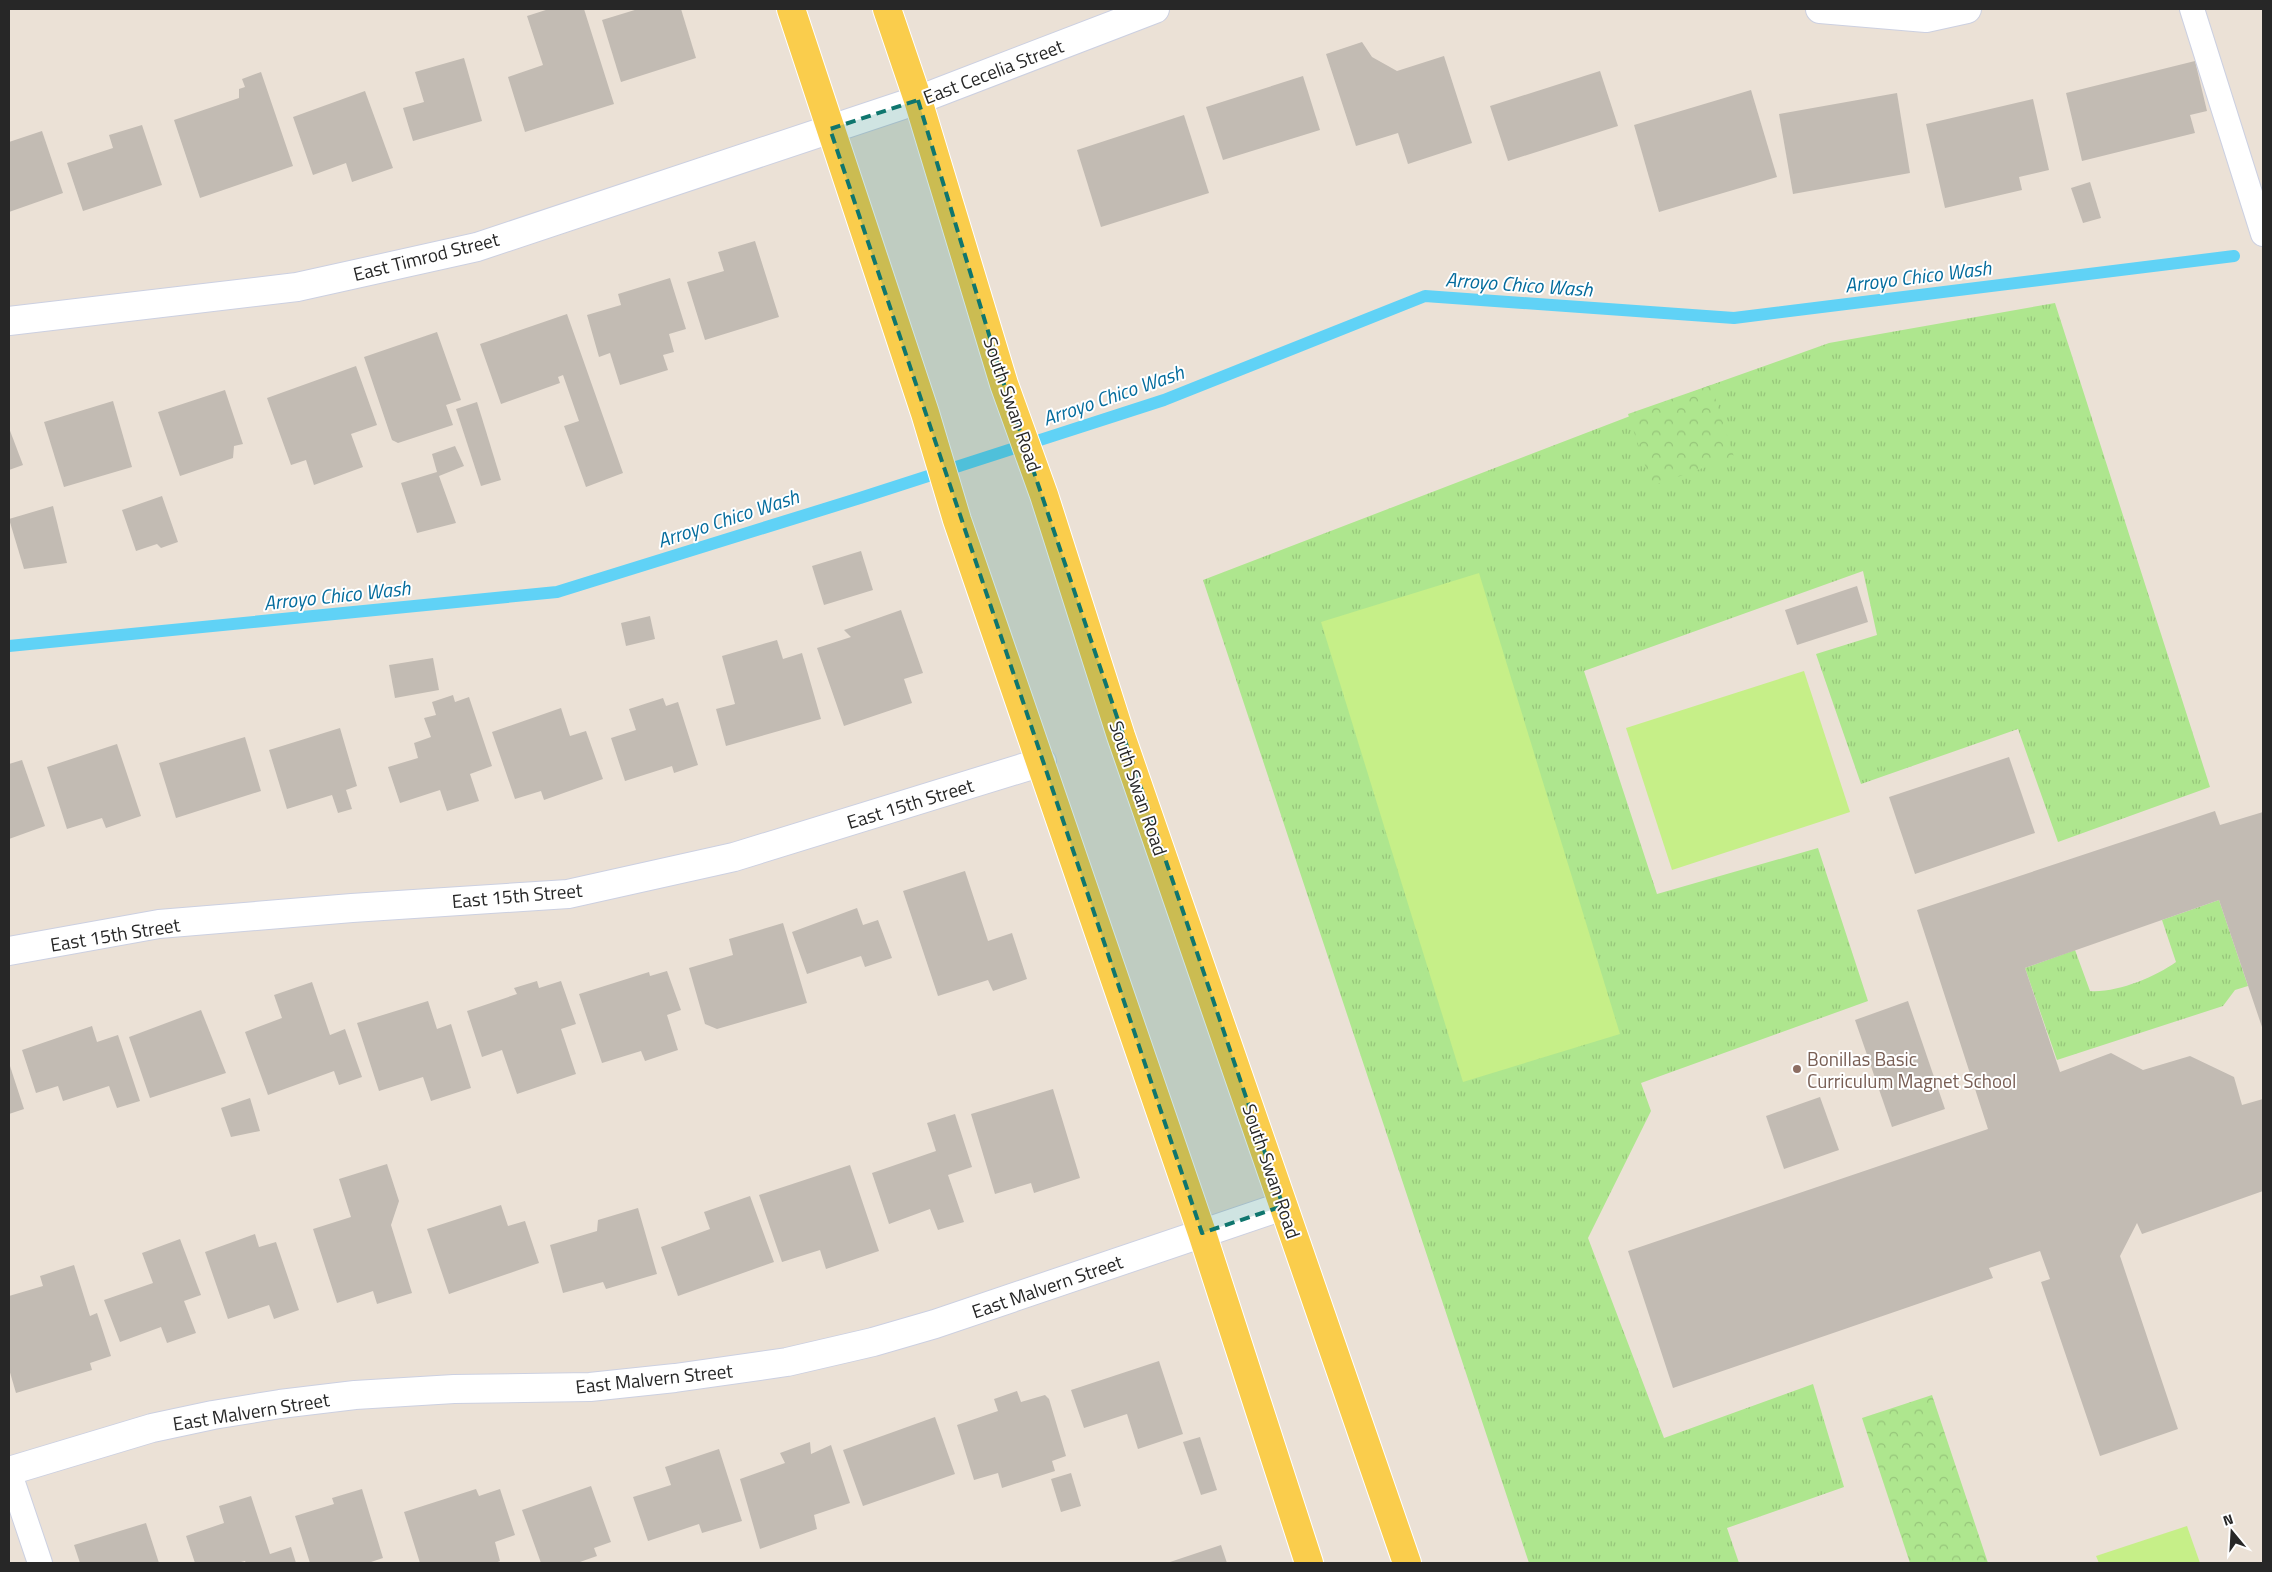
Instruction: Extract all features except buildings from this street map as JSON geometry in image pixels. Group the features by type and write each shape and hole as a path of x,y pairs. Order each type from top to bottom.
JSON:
{"main road":[{"path":"791,9 925,414 957,520 1042,762 1202,1233 1308,1563"},
{"name":"South Swan Road","path":"887,9 918,100 1004,384 1044,495 1121,736 1407,1563"}],"street":[{"name":"East Cecelia Street","path":"830,129 918,100 1155,9"},
{"path":"1820,9 1926,18 1967,9"},
{"name":"East Timrod Street","path":"9,322 297,287 477,247 830,129"},
{"name":"East 15th Street","path":"9,951 159,924 352,908 568,894 734,857 1042,762"},
{"name":"East Malvern Street","path":"9,1471 152,1428 213,1415 280,1404 355,1395 454,1389 590,1387 675,1378 787,1362 873,1342 935,1324 1284,1206"}],"lane":[{"path":"2192,9 2263,234"},
{"path":"9,1471 40,1563"}],"highlighted area":[{"path":"918,100 1004,384 1283,1206 1202,1233 830,129"}],"green space":[{"path":"2055,303 2210,787 2058,842 2018,729 1861,784 1816,654 1877,635 1863,571 1584,671 1657,894 1818,848 1868,1001 1641,1083 1651,1111 1588,1238 1664,1438 1813,1384 1844,1487 1727,1528 1739,1563 1529,1563 1203,580 1711,385 1829,343"},
{"path":"1711,385 1734,457 1652,486 1628,414"},
{"path":"1479,573 1620,1034 1463,1082 1321,622"},
{"path":"1804,671 1850,812 1672,870 1626,728"},
{"path":"2219,900 2248,986 2235,990 2223,1006 2057,1060 2025,968 2075,950 2090,991 2124,987 2158,973 2176,962 2162,920"},
{"path":"1932,1395 1988,1563 1910,1563 1862,1418"},
{"path":"2187,1526 2200,1563 2099,1563 2096,1556"}],"waterway":[{"name":"Arroyo Chico Wash","path":"9,646 557,592 860,498 1164,400 1425,296 1734,318 2234,256"}],"place":[{"name":"Bonillas Basic Curriculum Magnet School","path":"1797,1069"}]}
